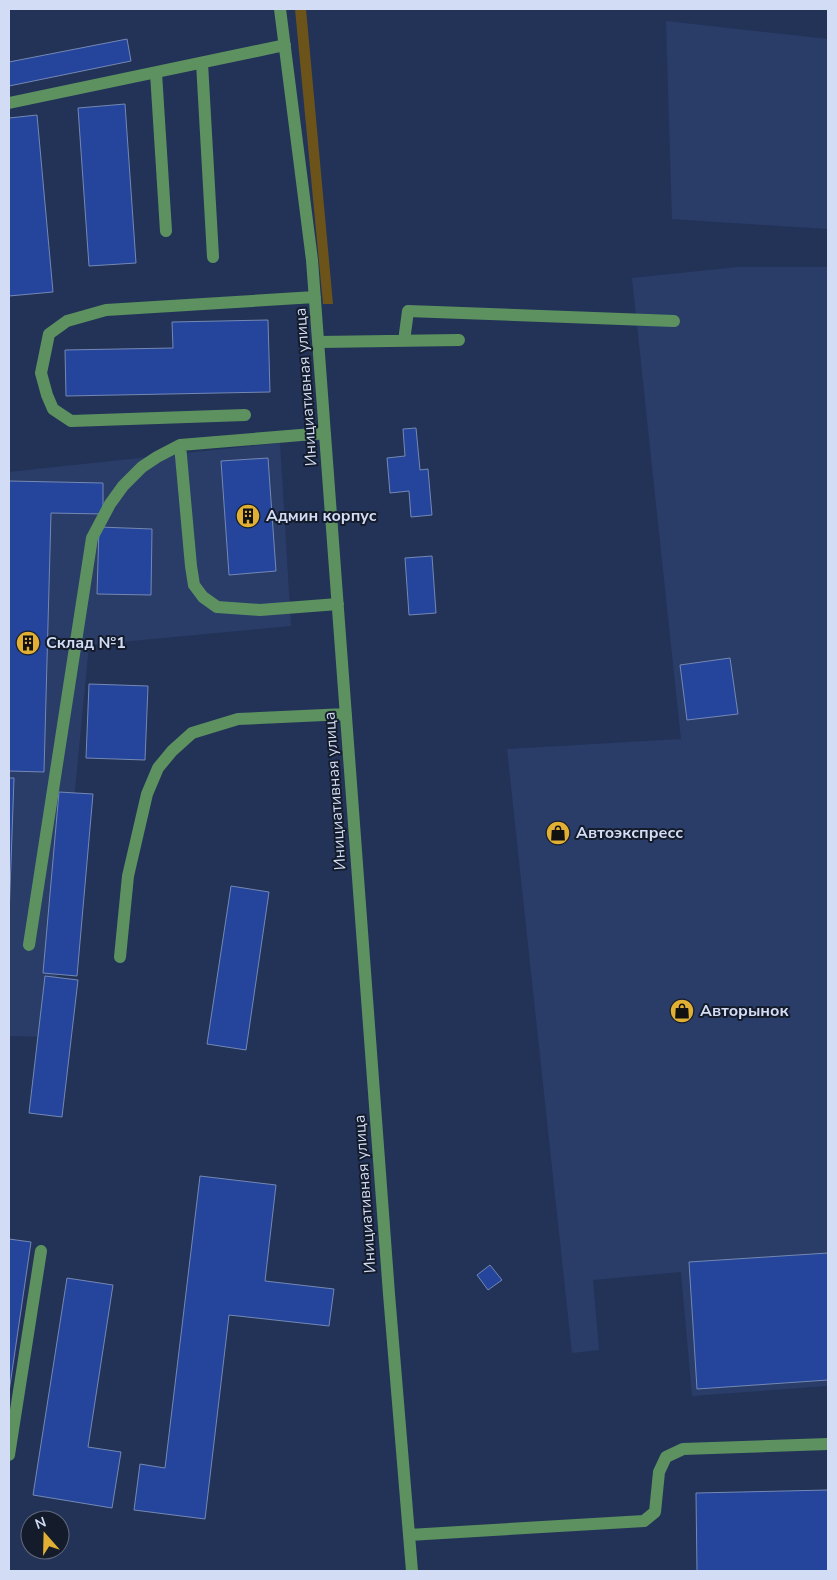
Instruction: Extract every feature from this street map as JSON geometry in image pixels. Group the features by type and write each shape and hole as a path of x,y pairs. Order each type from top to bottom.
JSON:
{"street":[{"name":"Инициативная улица","path":"280,9 312,260 319,342 389,1294 412,1571"},
{"path":"9,104 285,45"},
{"path":"202,63 214,257"},
{"path":"156,72 166,231"},
{"path":"245,415 71,421 53,409 46,395 41,373 49,334 67,321 106,310 315,297"},
{"path":"404,341 408,310 674,320"},
{"path":"319,342 459,340"},
{"path":"29,945 92,538 110,504 123,486 142,467 157,456 180,445 325,433"},
{"path":"180,445 194,585 203,597 217,607 236,609 260,610 338,604"},
{"path":"120,957 128,876 147,794 158,768 172,751 192,732 238,719 346,714"},
{"path":"9,1455 41,1251"},
{"path":"409,1534 644,1521 655,1512 659,1472 666,1458 683,1449 828,1444"}],"shaded area":[{"path":"295,9 306,9 333,304 323,304"},
{"path":"666,21 828,39 828,229 672,219"},
{"name":"Авторынок","path":"738,267 828,267 828,1386 692,1396 681,1272 593,1280 599,1350 572,1353 507,749 681,739 632,278"},
{"path":"280,443 291,626 89,645 51,1037 9,1036 9,472"}],"building":[{"path":"127,39 131,61 9,86 9,62"},
{"path":"125,104 136,263 89,266 78,108"},
{"path":"37,115 53,292 9,296 9,118"},
{"path":"268,320 270,392 66,396 65,350 173,348 172,322"},
{"path":"416,428 420,470 428,469 432,515 411,517 409,491 390,493 387,458 405,456 403,429"},
{"name":"Админ корпус","path":"268,458 276,571 229,575 221,461"},
{"name":"Склад №1","path":"9,481 103,483 103,514 51,513 44,772 9,771"},
{"path":"99,527 152,529 151,595 97,594"},
{"path":"432,556 436,613 409,615 405,558"},
{"path":"730,658 738,714 687,720 680,665"},
{"path":"89,684 148,686 145,760 86,758"},
{"path":"9,778 14,778 9,918"},
{"path":"59,792 93,794 77,976 43,973"},
{"path":"231,886 269,892 246,1050 207,1044"},
{"path":"45,976 78,980 62,1117 29,1113"},
{"path":"200,1176 276,1185 265,1281 334,1289 329,1326 229,1315 205,1519 134,1510 140,1464 165,1468"},
{"path":"9,1239 31,1242 9,1392"},
{"path":"828,1253 828,1380 697,1389 689,1262"},
{"path":"490,1265 502,1280 488,1290 477,1275"},
{"path":"67,1278 113,1285 88,1447 121,1452 112,1508 33,1495"},
{"path":"828,1490 828,1571 697,1571 696,1493"}],"place":[{"name":"Админ корпус","path":"248,516"},
{"name":"Склад №1","path":"28,643"},
{"name":"Автоэкспресс","path":"558,833"},
{"name":"Авторынок","path":"682,1011"}]}
